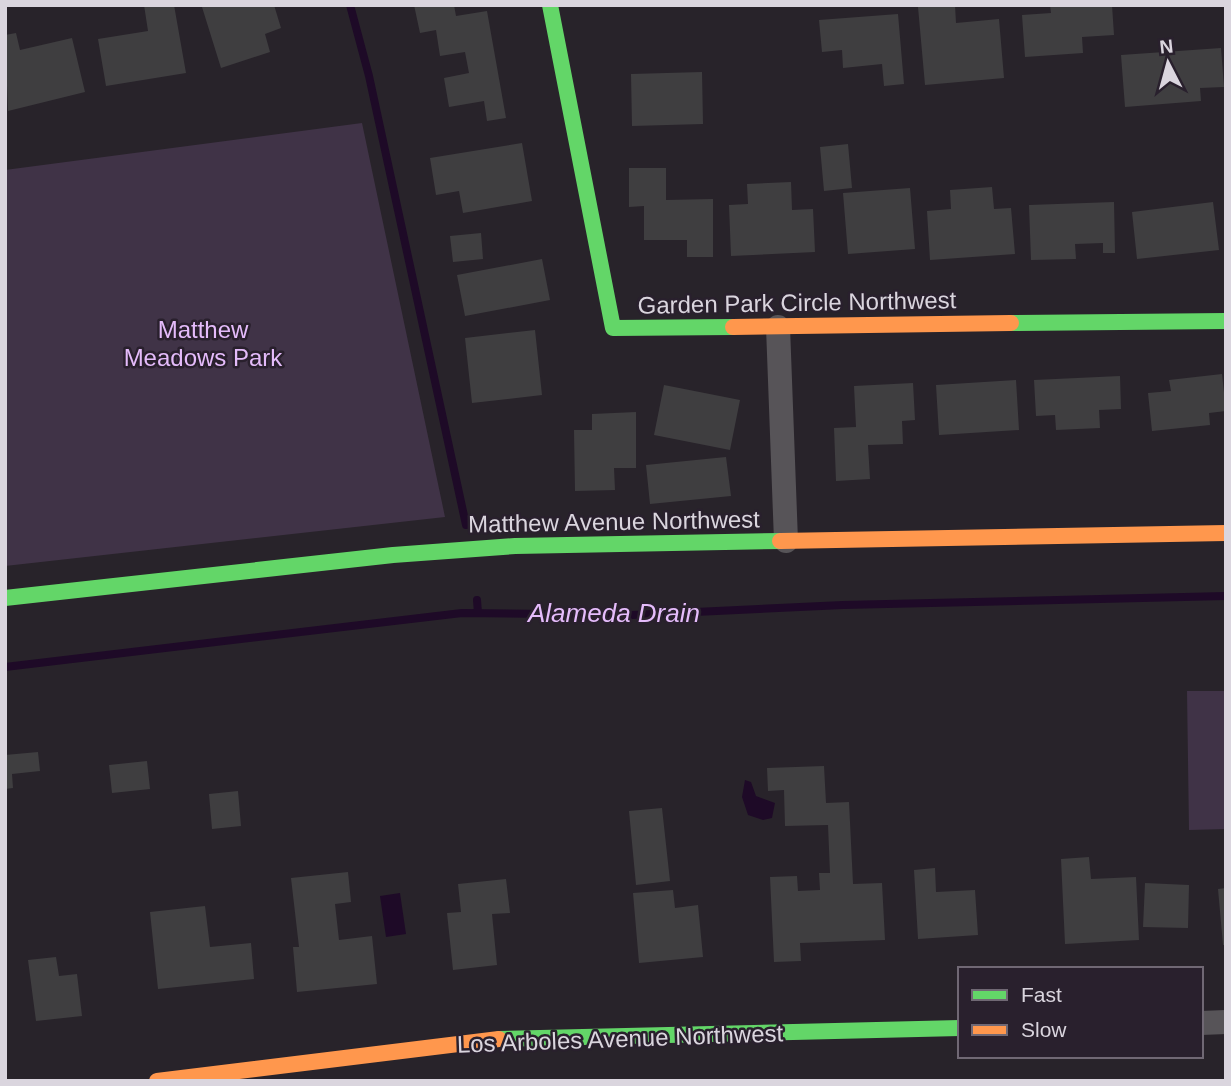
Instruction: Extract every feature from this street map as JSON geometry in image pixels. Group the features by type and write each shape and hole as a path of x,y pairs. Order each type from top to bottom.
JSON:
{"street":[{"name":"Garden Park Circle Northwest","path":"550,5 613,328 1226,321"},
{"path":"778,327 786,541"},
{"name":"Matthew Avenue Northwest","path":"5,598 453,549 1226,533"},
{"path":"1203,1023 1226,1022"},
{"name":"Los Arboles Avenue Northwest","path":"157,1081 500,1039 958,1028"}],"green space":[{"name":"Matthew Meadows Park","path":"362,123 445,517 5,566 5,170"},
{"path":"1187,691 1226,691 1226,829 1189,830"}],"shaded area":[{"path":"745,780 751,782 756,796 775,803 772,818 763,820 748,815 742,797"},
{"path":"400,893 406,934 386,937 380,896"}],"building":[{"path":"144,5 174,5 186,73 106,86 98,39 148,31"},
{"path":"274,5 281,28 265,34 270,52 221,68 202,7"},
{"path":"414,5 454,5 456,16 487,11 506,118 487,121 484,101 449,107 444,78 469,73 465,52 440,56 436,30 420,33"},
{"path":"955,5 956,23 999,19 1004,78 925,85 918,7"},
{"path":"1050,5 1112,5 1114,35 1082,37 1083,53 1025,57 1022,15 1051,13"},
{"path":"898,14 904,84 884,86 882,64 843,68 842,50 822,52 819,20"},
{"path":"16,33 20,50 72,38 85,92 8,111 5,35"},
{"path":"1221,48 1224,87 1200,88 1201,101 1125,107 1121,55"},
{"path":"702,72 703,124 632,126 631,74"},
{"path":"522,143 532,201 463,213 459,191 436,195 430,158"},
{"path":"848,144 852,188 824,191 820,147"},
{"path":"629,168 666,168 666,200 713,199 713,257 687,257 687,240 644,240 644,206 629,207"},
{"path":"791,182 792,210 813,209 815,252 731,256 729,205 748,204 747,184"},
{"path":"992,187 994,209 1011,208 1015,254 930,260 927,211 951,209 950,190"},
{"path":"910,188 915,249 848,254 843,193"},
{"path":"1114,202 1115,253 1103,253 1103,243 1075,244 1076,259 1031,260 1029,205"},
{"path":"1213,202 1219,250 1137,259 1132,212"},
{"path":"481,233 483,259 453,262 450,236"},
{"path":"542,259 550,300 465,316 457,275"},
{"path":"535,330 542,395 472,403 465,338"},
{"path":"1222,374 1226,411 1209,413 1210,425 1152,431 1148,393 1171,391 1169,380"},
{"path":"1120,376 1121,409 1099,410 1100,428 1056,430 1055,415 1036,416 1034,380"},
{"path":"1016,380 1019,430 939,435 936,385"},
{"path":"913,383 915,420 902,421 903,444 868,445 870,479 836,481 834,428 856,427 854,386"},
{"path":"664,385 740,400 730,450 654,435"},
{"path":"636,412 636,468 614,468 615,490 575,491 574,430 592,430 592,414"},
{"path":"726,457 731,496 650,504 646,465"},
{"path":"38,752 40,771 12,774 13,788 5,789 5,755"},
{"path":"147,761 150,789 112,793 109,765"},
{"path":"824,766 826,803 849,802 853,884 882,883 885,940 800,943 801,961 774,962 770,877 797,876 798,891 820,890 819,873 830,873 828,825 785,826 784,790 768,791 767,768"},
{"path":"238,791 241,826 212,829 209,794"},
{"path":"662,808 670,881 636,885 629,811"},
{"path":"1089,857 1091,879 1136,877 1139,940 1065,944 1061,859"},
{"path":"935,868 936,892 975,890 978,935 918,939 914,870"},
{"path":"348,872 351,902 335,904 339,940 372,936 377,984 297,992 293,947 299,947 291,878"},
{"path":"506,879 510,913 492,914 497,965 453,970 447,913 461,912 458,884"},
{"path":"1145,883 1189,885 1188,928 1143,927"},
{"path":"1226,888 1226,945 1223,945 1218,889"},
{"path":"673,890 675,908 698,905 703,957 639,963 633,893"},
{"path":"205,906 210,947 251,943 254,979 158,989 150,912"},
{"path":"56,957 59,976 77,974 82,1016 36,1021 28,960"}],"waterway":[{"path":"350,5 369,76 466,525"},
{"name":"Alameda Drain","path":"5,667 462,613 632,615 843,605 1226,596"},
{"path":"477,600 478,613"}],"traffic: fast":[{"path":"550,5 613,328 733,327"},
{"path":"1011,323 1226,321"},
{"path":"5,598 393,555 515,546 780,541"},
{"path":"499,1039 958,1028"}],"traffic: slow":[{"path":"733,327 1011,323"},
{"path":"780,541 1226,533"},
{"path":"157,1081 499,1039"}]}
